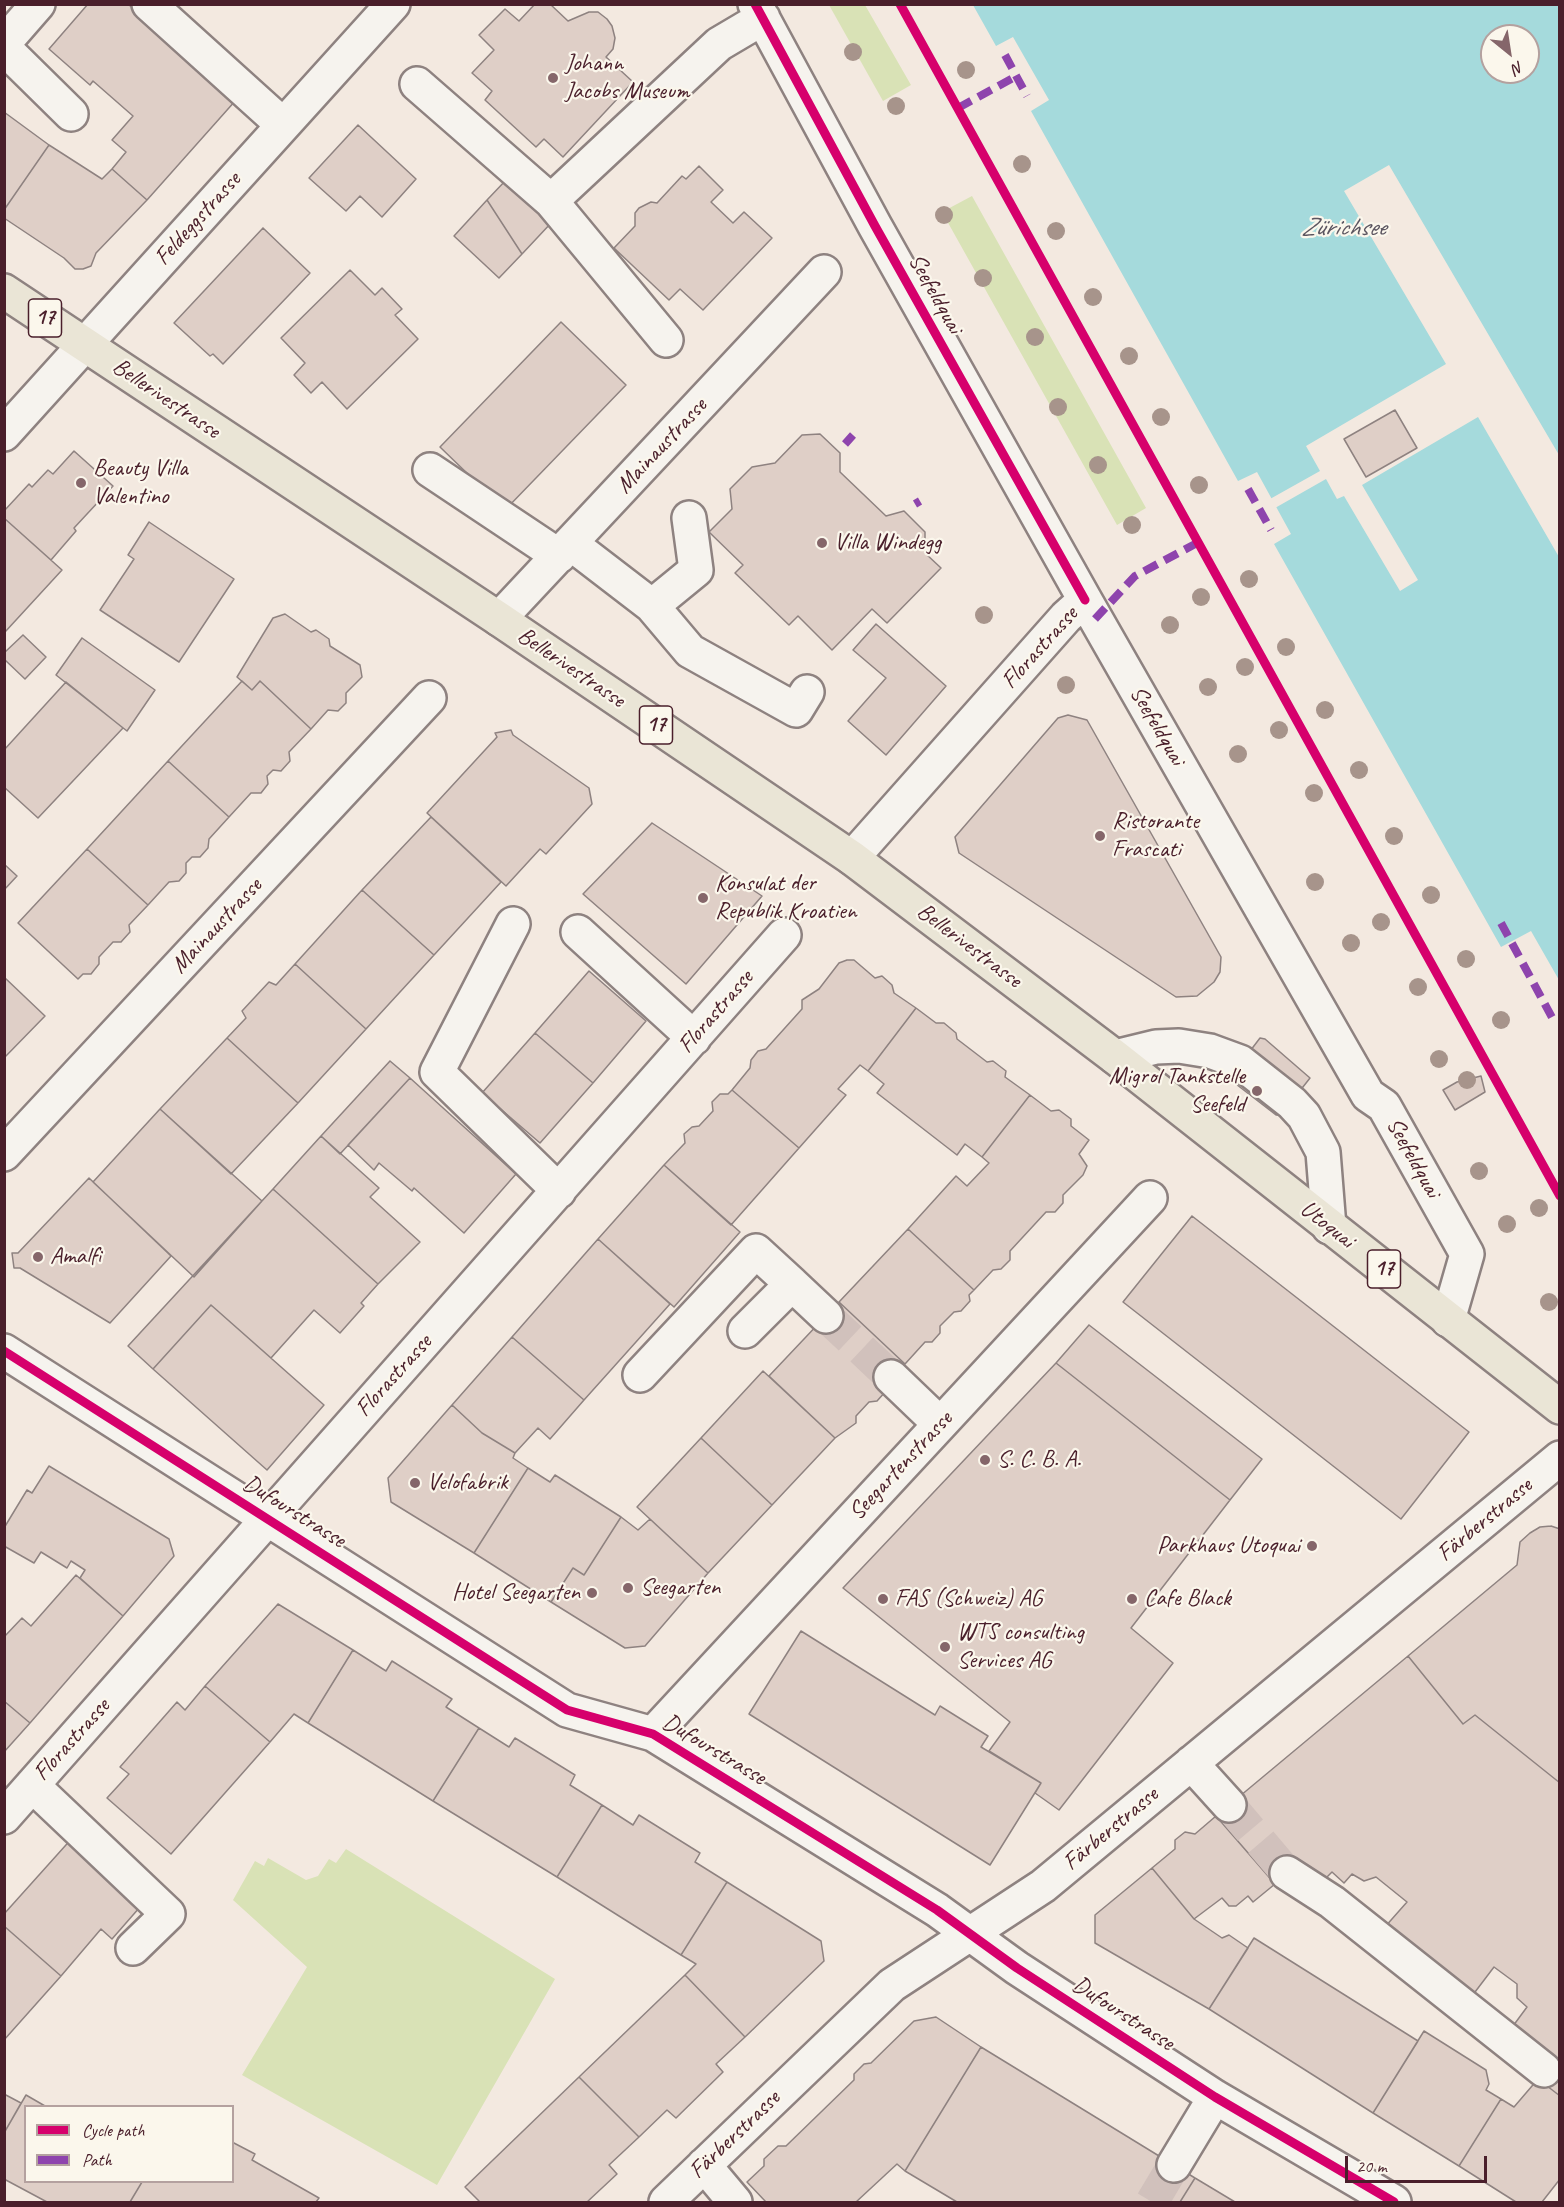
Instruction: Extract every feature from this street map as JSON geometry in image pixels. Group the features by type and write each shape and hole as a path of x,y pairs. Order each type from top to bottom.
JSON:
{"main road":[{"name":"Bellerivestrasse","path":"4,291 499,619 852,858 1115,1057 1208,1131"},
{"name":"Utoquai","path":"1208,1131 1560,1407"}],"street":[{"path":"38,4 4,45 71,114"},
{"path":"149,4 283,125"},
{"name":"Feldeggstrasse","path":"4,434 393,4"},
{"path":"551,201 718,44 759,11"},
{"name":"Seefeldquai","path":"759,11 875,226 1084,600 1368,1095 1384,1106 1467,1254 1448,1320"},
{"path":"417,84 551,201 666,340"},
{"name":"Mainaustrasse","path":"499,619 824,272"},
{"path":"430,470 565,550 652,606 690,651 796,710 807,692"},
{"path":"652,606 696,570 689,518"},
{"name":"Florastrasse","path":"852,858 1066,617 1084,600"},
{"name":"Mainaustrasse","path":"4,1154 429,698"},
{"path":"513,924 437,1072 559,1191"},
{"path":"578,932 694,1038"},
{"name":"Florastrasse","path":"4,1817 784,935"},
{"path":"1115,1057 1156,1047 1179,1046 1225,1055 1248,1068 1292,1103 1304,1116 1323,1152 1329,1227"},
{"name":"Seegartenstrasse","path":"653,1734 1150,1198"},
{"path":"640,1375 756,1251 826,1316"},
{"path":"745,1331 792,1284"},
{"name":"Dufourstrasse","path":"4,1352 567,1710 653,1734 937,1910 1017,1968 1215,2097 1394,2202"},
{"path":"891,1377 940,1424"},
{"name":"Färberstrasse","path":"666,2202 892,1985 1043,1886 1560,1458"},
{"path":"1191,1763 1229,1805"},
{"path":"32,1785 168,1914 133,1948"},
{"path":"1287,1873 1332,1902 1544,2070"},
{"path":"1174,2165 1215,2097"},
{"path":"704,2165 735,2202"}],"green space":[{"path":"829,5 865,5 911,85 883,101"},
{"path":"972,196 1146,508 1117,525 942,212"},
{"path":"346,1849 555,1979 437,2185 242,2075 307,1967 233,1900 255,1861 264,1866 268,1858 306,1880 318,1876 329,1859 336,1863"}],"water":[{"name":"Zürichsee","path":"973,5 1559,5 1559,980 1531,931 1501,947 1274,544 1291,534 1257,472 1238,481 1031,111 1049,100 1013,37 996,46"}],"pier":[{"path":"1389,165 1559,455 1559,557 1478,417 1362,485 1418,580 1400,591 1344,496 1337,499 1326,479 1275,508 1270,499 1320,471 1306,446 1446,364 1344,191"}],"building":[{"path":"88,4 128,4 236,100 147,200 112,169 126,152 112,140 133,116 93,81 90,85 49,49"},
{"name":"Johann Jacobs Museum","path":"535,4 550,4 568,21 589,12 598,12 607,19 612,26 615,38 613,49 606,57 633,82 563,157 544,139 536,147 485,100 492,91 472,73 494,50 479,35 505,9 519,21"},
{"path":"4,112 49,145 4,210"},
{"path":"358,125 416,179 382,217 360,196 346,211 309,178"},
{"path":"49,145 102,179 112,169 147,200 96,253 91,266 83,269 75,269 64,258 4,218 4,210"},
{"path":"699,166 723,190 711,202 733,223 744,212 772,238 703,310 680,289 669,300 614,248 635,226 635,213 639,208 651,202 657,203 682,176 686,179"},
{"path":"507,179 552,222 522,254 487,200"},
{"path":"487,200 522,254 499,278 454,236"},
{"path":"263,228 310,273 223,364 213,354 210,356 174,323"},
{"path":"350,270 375,295 382,288 402,309 395,315 418,339 347,409 322,382 311,393 294,375 305,363 281,338"},
{"path":"561,322 626,385 505,510 440,447"},
{"path":"1395,410 1417,448 1366,477 1344,439"},
{"name":"Villa Windegg","path":"820,434 840,453 840,472 886,516 904,511 925,532 925,553 941,568 887,623 872,609 832,650 798,616 789,625 735,573 743,565 709,532 732,509 730,489 752,467 775,463 802,435"},
{"path":"74,451 113,486 74,528 76,531 51,560 4,518 4,511 29,484 32,487 48,470 53,474"},
{"path":"4,518 62,570 5,632 4,631"},
{"path":"149,522 234,579 179,662 100,610 134,559 128,555"},
{"path":"285,614 311,632 316,630 329,639 330,646 360,665 362,677 346,693 346,703 338,711 328,710 311,729 260,681 252,690 237,677 273,618"},
{"path":"876,624 946,686 886,755 848,721 886,678 853,650"},
{"path":"23,635 46,657 25,679 4,659 4,653"},
{"path":"82,638 155,690 127,731 56,675"},
{"path":"242,681 252,690 260,681 311,729 289,752 290,761 281,771 273,770 267,776 268,784 261,793 251,793 229,817 168,761"},
{"path":"66,682 123,728 38,818 4,787 4,750"},
{"path":"1068,715 1087,720 1221,957 1220,972 1214,982 1197,996 1176,997 959,853 955,837 1058,718"},
{"path":"511,730 513,735 589,788 592,804 546,854 540,849 506,886 427,813 497,737 495,733"},
{"path":"168,761 229,817 209,839 208,848 200,857 192,857 186,863 186,873 179,881 169,882 148,905 87,849"},
{"path":"431,817 501,882 434,955 362,890"},
{"path":"652,823 762,896 686,984 583,894"},
{"path":"87,849 148,905 129,925 130,932 121,942 113,942 99,957 99,964 91,974 83,974 78,979 18,923"},
{"path":"4,864 17,876 4,890"},
{"path":"362,890 434,955 366,1029 295,964"},
{"path":"854,960 875,978 882,976 892,985 894,993 916,1008 868,1071 860,1065 838,1089 846,1095 799,1148 732,1090 750,1068 751,1060 758,1051 766,1049 802,1009 802,1000 819,989 839,963"},
{"path":"295,964 366,1029 298,1103 227,1038 246,1018 242,1011 269,982 276,985"},
{"path":"589,971 646,1021 593,1083 535,1033"},
{"path":"4,977 45,1016 4,1058"},
{"path":"916,1008 936,1023 944,1023 956,1033 957,1039 987,1062 993,1061 1006,1071 1005,1077 1030,1095 982,1157 965,1144 957,1155 877,1093 884,1084 868,1071"},
{"path":"535,1033 593,1083 540,1143 482,1093"},
{"path":"227,1038 298,1103 231,1174 160,1109"},
{"path":"1260,1038 1265,1039 1310,1078 1281,1115 1276,1115 1232,1081 1231,1076"},
{"path":"390,1061 410,1078 340,1154 321,1136"},
{"path":"1481,1076 1485,1092 1455,1110 1443,1090 1457,1082"},
{"path":"410,1078 516,1174 464,1233 414,1188 412,1191 379,1163 374,1170 348,1145"},
{"path":"732,1090 799,1148 731,1225 664,1165 685,1143 684,1134 692,1127 699,1126 713,1111 712,1102 720,1094 728,1094"},
{"path":"1030,1095 1051,1111 1059,1110 1071,1119 1071,1126 1089,1140 1079,1154 1087,1166 1083,1175 1063,1195 1063,1203 1055,1212 1046,1212 1010,1251 1010,1260 1001,1269 993,1270 974,1290 908,1229 956,1176 967,1186 989,1163 982,1157"},
{"path":"160,1109 262,1201 194,1277 93,1182"},
{"path":"321,1136 379,1188 370,1197 420,1242 378,1284 273,1189"},
{"path":"664,1165 740,1232 674,1307 598,1239"},
{"path":"89,1178 171,1256 110,1323 20,1268 14,1268 12,1253 18,1253"},
{"path":"273,1189 378,1284 361,1303 364,1306 340,1333 314,1310 271,1358 211,1305 153,1369 128,1346"},
{"path":"1192,1216 1469,1432 1401,1519 1123,1302"},
{"path":"908,1229 974,1290 969,1295 970,1301 961,1311 954,1312 940,1326 940,1333 932,1342 925,1342 905,1364 839,1302"},
{"path":"598,1239 670,1304 584,1400 512,1337"},
{"path":"839,1302 905,1364 891,1377 886,1391 877,1401 869,1402 856,1416 856,1423 835,1438 769,1376"},
{"path":"211,1305 324,1405 267,1470 153,1369"},
{"path":"1089,1325 1262,1459 1230,1500 1056,1363"},
{"path":"512,1337 584,1400 550,1439 538,1428 515,1453 482,1433 452,1405"},
{"path":"1056,1363 1230,1500 1131,1628 1173,1663 1059,1810 1035,1793 1041,1783 989,1751 1010,1722 843,1588"},
{"path":"763,1371 835,1438 772,1505 701,1438"},
{"path":"452,1405 482,1433 515,1453 513,1458 528,1468 474,1553 391,1502 388,1478"},
{"path":"701,1438 772,1505 708,1573 637,1507"},
{"path":"49,1466 169,1539 174,1556 123,1616 80,1578 85,1570 71,1561 67,1568 41,1552 34,1563 4,1546 4,1528 27,1490 32,1493"},
{"path":"528,1468 550,1482 555,1475 621,1517 584,1575 573,1568 551,1602 474,1553"},
{"name":"Seegarten","path":"621,1517 638,1530 650,1519 708,1573 645,1646 625,1648 551,1602 573,1568 584,1575"},
{"path":"1551,1526 1560,1529 1560,1783 1475,1715 1463,1724 1408,1656 1517,1565 1520,1542 1540,1527"},
{"path":"76,1575 123,1616 30,1723 4,1701 4,1637 22,1618 31,1626"},
{"path":"278,1604 353,1650 308,1723 294,1714 270,1742 205,1686"},
{"path":"801,1631 935,1715 940,1706 988,1736 981,1747 1041,1783 990,1865 749,1714"},
{"path":"353,1650 386,1671 392,1661 452,1699 446,1707 479,1728 433,1801 308,1723"},
{"path":"1408,1656 1463,1724 1475,1715 1560,1783 1560,2096 1538,2079 1513,2026 1527,2007 1517,1998 1517,1984 1494,1967 1472,1996 1384,1928 1407,1902 1376,1877 1364,1881 1352,1874 1344,1883 1332,1872 1324,1880 1287,1873 1275,1884 1216,1816"},
{"path":"205,1686 270,1742 171,1854 107,1798 129,1774 120,1767 177,1702 185,1710"},
{"path":"4,1701 30,1723 4,1752"},
{"path":"479,1728 509,1747 515,1738 575,1775 570,1785 602,1805 557,1877 433,1801"},
{"path":"602,1805 633,1825 639,1815 700,1853 695,1862 727,1882 681,1955 557,1877"},
{"path":"1216,1816 1275,1884 1253,1902 1248,1896 1236,1906 1229,1906 1222,1898 1194,1919 1152,1868 1175,1849 1175,1840 1185,1832 1195,1834"},
{"path":"74,1836 147,1899 112,1939 101,1929 61,1976 4,1926 4,1914"},
{"path":"1152,1868 1194,1919 1222,1938 1229,1935 1248,1948 1209,2009 1095,1943 1095,1915"},
{"path":"727,1882 821,1941 824,1961 745,2037 685,1975 696,1964 681,1955"},
{"path":"4,1926 61,1976 4,2040"},
{"path":"1254,1938 1418,2041 1373,2113 1209,2009"},
{"path":"685,1975 745,2037 716,2064 723,2072 676,2118 667,2110 639,2137 579,2077"},
{"path":"936,2017 981,2047 905,2171 897,2164 856,2202 766,2202 747,2182 764,2166 764,2159 778,2146 786,2146 854,2080 854,2074 864,2064 871,2063 914,2021"},
{"path":"1424,2031 1486,2070 1489,2084 1486,2090 1501,2099 1459,2166 1373,2113"},
{"path":"981,2047 1195,2178 1180,2202 957,2202 905,2171"},
{"path":"579,2077 639,2137 609,2165 617,2174 587,2202 480,2202 465,2187"},
{"path":"1538,2079 1560,2096 1560,2179 1542,2202 1516,2202 1459,2166 1501,2099 1514,2107"},
{"path":"4,2094 21,2103 4,2133"},
{"path":"26,2095 43,2105 24,2105 24,2183 141,2183 130,2202 47,2202 4,2179 4,2133"},
{"path":"234,2143 255,2154 252,2160 319,2198 316,2202 130,2202 141,2183 234,2183"},
{"path":"1195,2178 1235,2202 1180,2202"}],"tunnel":[{"path":"826,1316 891,1377"},
{"path":"1229,1805 1287,1873"},
{"path":"1152,2202 1174,2165"}],"marked path":[{"path":"1005,55 1027,96"},
{"path":"958,108 1015,77"},
{"path":"845,444 853,435"},
{"path":"1248,489 1271,530"},
{"path":"915,504 920,501"},
{"path":"1095,619 1135,576 1199,542"},
{"path":"1501,923 1555,1023"}],"cycle path":[{"path":"755,4 875,226 1085,600"},
{"path":"900,4 1560,1196"},
{"path":"4,1351 567,1710 653,1734 937,1910 1017,1968 1215,2097 1394,2202"}],"place":[{"name":"Johann Jacobs Museum","path":"553,78"},
{"name":"Beauty Villa Valentino","path":"81,483"},
{"name":"Villa Windegg","path":"822,543"},
{"name":"Ristorante Frascati","path":"1100,836"},
{"name":"Konsulat der Republik Kroatien","path":"703,898"},
{"name":"Migrol Tankstelle Seefeld","path":"1257,1091"},
{"name":"Amalfi","path":"38,1257"},
{"name":"S. C. B. A.","path":"985,1460"},
{"name":"Velofabrik","path":"415,1483"},
{"name":"Parkhaus Utoquai","path":"1312,1546"},
{"name":"Seegarten","path":"628,1588"},
{"name":"Hotel Seegarten","path":"592,1593"},
{"name":"FAS (Schweiz) AG","path":"883,1599"},
{"name":"Cafe Black","path":"1132,1599"},
{"name":"WTS consulting Services AG","path":"945,1647"}]}
